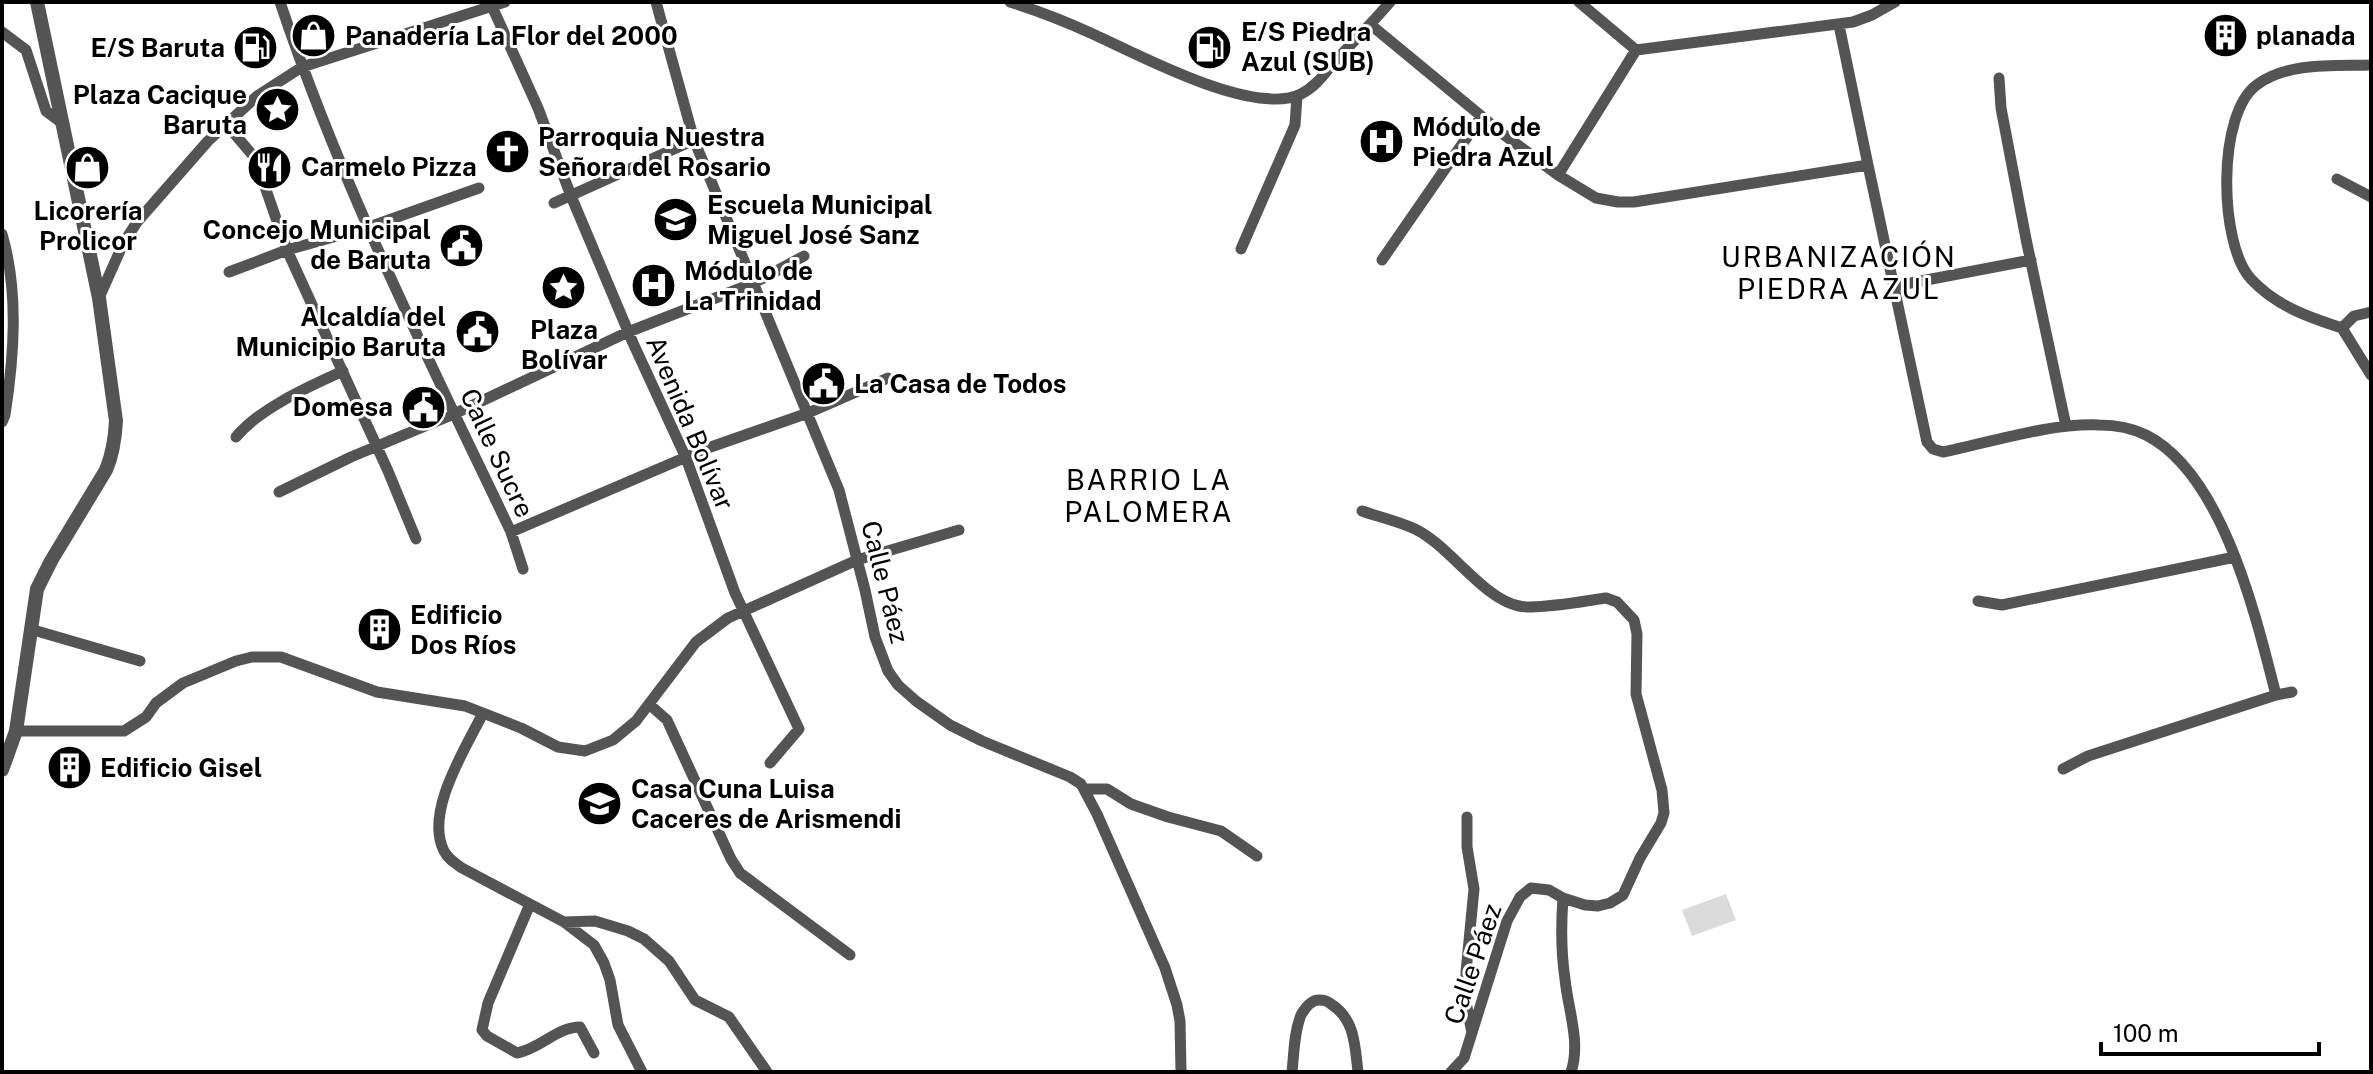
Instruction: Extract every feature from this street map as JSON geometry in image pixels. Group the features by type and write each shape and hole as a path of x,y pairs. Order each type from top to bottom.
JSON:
{"street":[{"path":"2,770 16,731 37,589 106,470 112,454 116,421 99,298 37,2"},
{"name":"Calle Sucre","path":"280,2 302,67 369,227 511,532 523,569"},
{"path":"99,298 123,244 137,222 208,141 257,96 302,67 505,2"},
{"name":"Calle Páez","path":"656,2 694,140 839,490 880,654 888,671 916,701 950,725 1070,777 1084,789"},
{"path":"1010,2 1036,10 1217,89 1254,98 1297,96 1312,88 1390,2"},
{"path":"1579,2 1636,50 1839,25 1872,15 1895,2"},
{"name":"Avenida Bolívar","path":"491,5 538,108 628,332 686,458 742,610 799,729 770,763"},
{"path":"1371,25 1481,117 1558,175 1596,198 1634,202 1868,165"},
{"path":"1839,25 1927,442 1933,449 1943,452 2066,426 2099,425 2145,435 2167,450 2199,487 2235,557 2250,598 2276,695"},
{"path":"2,32 26,50 46,111 62,123"},
{"path":"1558,175 1636,50"},
{"path":"2371,65 2324,66 2277,73 2254,86 2239,110 2230,140 2226,199 2234,251 2249,277 2273,300 2342,328 2371,375"},
{"path":"1999,78 2001,108 2066,426"},
{"path":"1241,249 1295,125 1297,96"},
{"path":"1382,260 1481,117"},
{"path":"227,125 255,158 287,250 416,539"},
{"path":"554,203 694,140"},
{"path":"2337,179 2371,197"},
{"path":"229,272 479,188"},
{"path":"2,234 9,264 13,318 12,369 2,422"},
{"path":"279,492 628,332 754,283 804,256"},
{"path":"1895,286 2031,260"},
{"path":"2342,328 2354,316 2371,312"},
{"path":"236,437 247,424 315,383 343,371"},
{"path":"511,532 888,378"},
{"path":"1362,511 1415,529 1506,602 1522,607 1606,598 1617,602 1634,620 1637,634 1636,694 1662,790 1664,813 1623,895 1598,906 1563,898 1562,951 1575,1044 1575,1061 1571,1072"},
{"path":"16,731 124,731 146,717 156,703 183,683 236,661 281,657 377,692 465,706 521,728 558,747 585,751 613,740 650,705 696,642 742,610 857,560 959,530"},
{"path":"1978,601 2002,605 2235,557"},
{"path":"30,629 140,661"},
{"path":"2063,769 2088,756 2292,692"},
{"path":"650,705 667,720 740,873 850,955"},
{"path":"483,713 439,811 444,851 451,861 462,868 564,922 594,945 604,963 618,1025 642,1072"},
{"path":"1181,1072 1179,1013 1165,968 1084,789 1107,789 1131,804 1221,831 1257,856"},
{"path":"1467,817 1467,847 1474,889 1466,1002 1473,1034"},
{"name":"Calle Páez","path":"1451,1072 1464,1058 1507,921 1520,897 1531,888 1549,890 1563,898"},
{"path":"530,904 488,1003 482,1030 517,1053 527,1051 569,1028 580,1027 594,1053"},
{"path":"564,922 595,921 644,939 669,961 695,1000 729,1017 767,1072"},
{"path":"1292,1072 1298,1025 1308,1005 1317,1000 1335,1006 1351,1025 1358,1072"}],"shaded area":[{"path":"1726,894 1736,920 1692,936 1682,910"}],"place":[{"name":"Panadería La Flor del 2000","path":"314,36"},
{"name":"planada","path":"2225,36"},
{"name":"E/S Piedra Azul (SUB)","path":"1210,47"},
{"name":"E/S Baruta","path":"256,48"},
{"name":"Plaza Cacique Baruta","path":"278,110"},
{"name":"Módulo de Piedra Azul","path":"1381,142"},
{"name":"Parroquia Nuestra Señora del Rosario","path":"507,152"},
{"name":"Carmelo Pizza","path":"270,167"},
{"name":"Licorería Prolicor","path":"88,168"},
{"name":"Escuela Municipal Miguel José Sanz","path":"676,220"},
{"name":"Concejo Municipal de Baruta","path":"462,245"},
{"name":"Módulo de La Trinidad","path":"653,286"},
{"name":"Plaza Bolívar","path":"564,287"},
{"name":"Alcaldía del Municipio Baruta","path":"477,332"},
{"name":"La Casa de Todos","path":"823,384"},
{"name":"Domesa","path":"424,407"},
{"name":"Edificio Dos Ríos","path":"379,630"},
{"name":"Edificio Gisel","path":"69,768"},
{"name":"Casa Cuna Luisa Caceres de Arismendi","path":"600,804"}],"district":[{"name":"URBANIZACIÓN PIEDRA AZUL","path":"1839,273"},
{"name":"BARRIO LA PALOMERA","path":"1149,496"}]}
